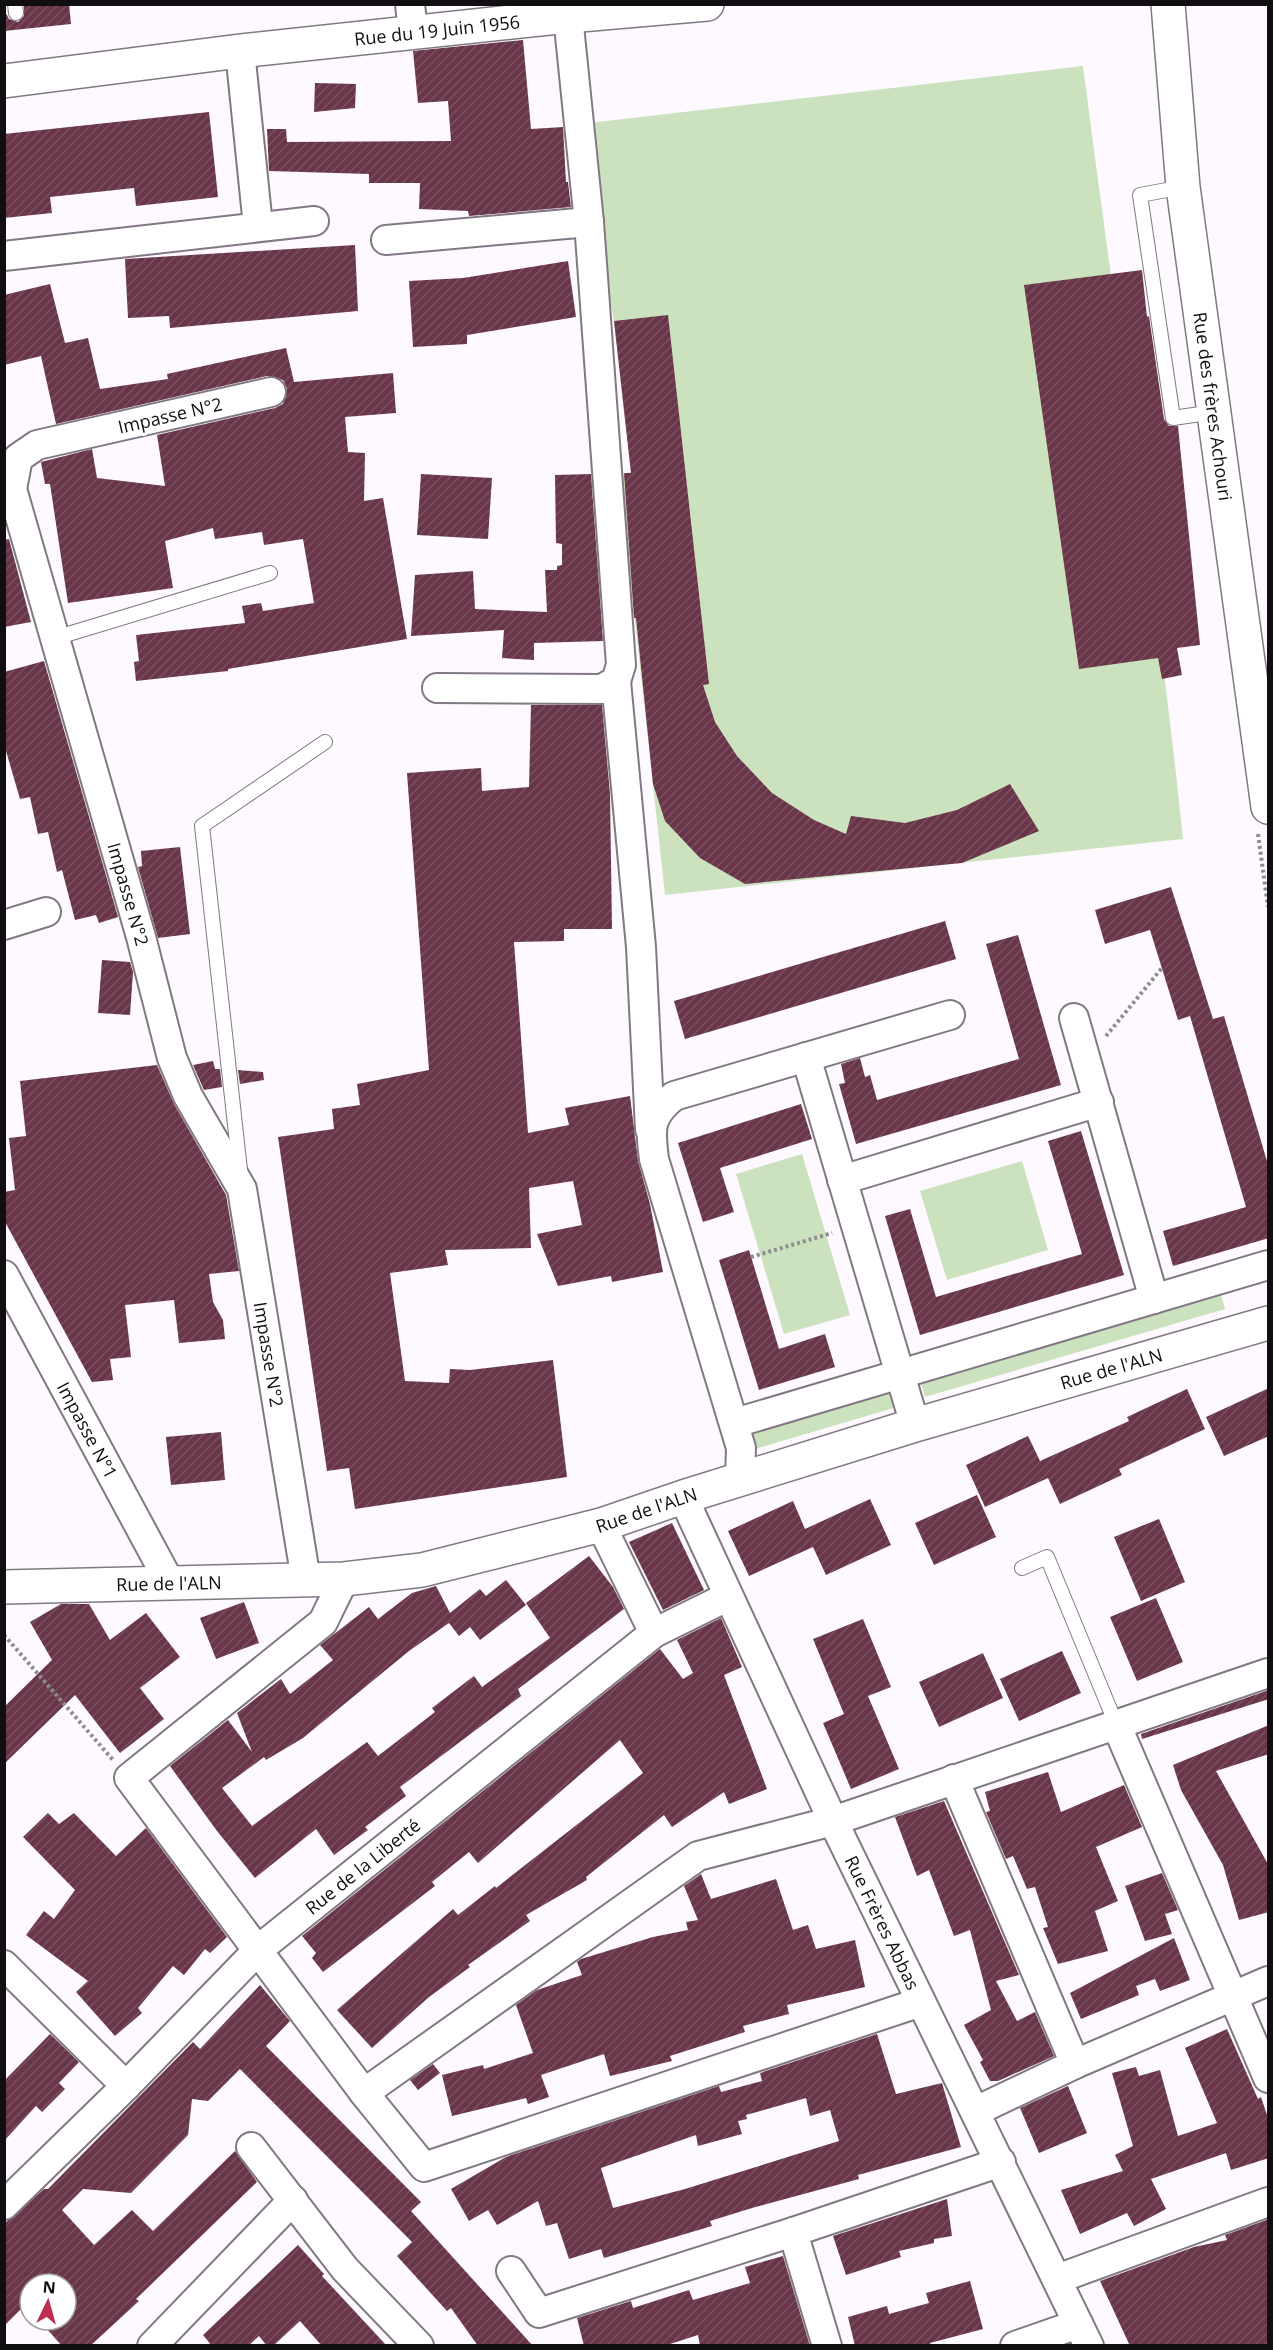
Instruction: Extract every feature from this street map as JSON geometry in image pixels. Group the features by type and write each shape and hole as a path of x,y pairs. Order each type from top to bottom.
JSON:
{"street":[{"name":"Rue du 19 Juin 1956","path":"4,81 240,51 412,18 707,4"},
{"name":"Rue des frères Achouri","path":"1168,4 1183,187 1269,807"},
{"path":"549,13 589,222 621,666 616,681 642,947 654,1159 735,1423 741,1448 740,1479"},
{"path":"240,51 258,226"},
{"path":"4,256 314,221"},
{"path":"386,240 589,222"},
{"name":"Impasse N°2","path":"271,392 37,445 18,458 12,489 16,548 55,638 141,937 172,1058 188,1096 242,1189 306,1580"},
{"path":"437,688 602,689 616,681"},
{"path":"4,925 46,912"},
{"path":"651,1131 658,1108 674,1096 950,1015"},
{"path":"1074,1018 1154,1299"},
{"path":"806,1057 915,1425"},
{"path":"842,1180 1099,1102"},
{"path":"735,1423 1269,1265"},
{"name":"Impasse N°1","path":"4,1275 170,1583"},
{"name":"Rue de l'ALN","path":"4,1587 344,1580 422,1570 601,1526 682,1497 915,1425 1269,1323"},
{"name":"Rue Frères Abbas","path":"682,1497 833,1821 1001,2162 1083,2335"},
{"path":"601,1526 654,1633"},
{"path":"344,1580 323,1622 129,1778 259,1949 364,2093 424,2167 921,2002"},
{"name":"Rue de la Liberté","path":"4,2205 126,2086 259,1949 654,1633 727,1597"},
{"path":"364,2093 698,1856 833,1821 1269,1673"},
{"path":"1116,1724 1269,2078"},
{"path":"954,1779 1075,2064"},
{"path":"4,1965 126,2086"},
{"path":"976,2111 1075,2064 1269,1981"},
{"path":"251,2147 345,2269 419,2346"},
{"path":"511,2271 539,2313 793,2232 1001,2162"},
{"path":"155,2345 293,2200"},
{"path":"1057,2279 1269,2202"},
{"path":"793,2232 827,2346"},
{"path":"1015,2346 1083,2335"}],"lane":[{"path":"1183,187 1140,195 1173,418 1214,412"},
{"path":"55,638 270,573"},
{"path":"242,1189 202,826 326,742"},
{"path":"1022,1568 1047,1557 1116,1724"}],"path":[{"path":"1087,1060 1161,968"},
{"path":"751,1257 856,1225"},
{"path":"4,1635 129,1778"}],"green space":[{"path":"1083,66 1148,549 1183,839 665,895 619,474 631,472 614,321 580,124"},
{"path":"802,1154 850,1315 784,1334 736,1174"},
{"path":"1022,1161 1048,1250 947,1280 920,1191"},
{"path":"1219,1288 1225,1309 925,1397 919,1377"},
{"path":"891,1385 897,1407 755,1449 749,1427"}],"building":[{"path":"24,4 69,4 71,24 4,31 4,10 9,19 18,22 24,16"},
{"path":"523,40 531,129 563,127 566,182 568,182 571,207 469,216 468,211 419,209 420,183 369,183 369,174 269,171 267,129 286,129 287,142 451,141 448,101 418,103 413,51"},
{"path":"315,83 356,84 355,108 314,112"},
{"path":"209,112 218,197 136,206 134,188 50,197 52,213 4,218 4,134"},
{"path":"355,245 358,311 170,328 169,316 128,318 125,259"},
{"path":"568,261 576,317 467,335 467,344 413,347 409,281 463,278"},
{"path":"1142,270 1147,317 1149,316 1164,419 1169,426 1178,426 1200,645 1177,648 1182,675 1162,679 1158,658 1079,669 1024,285"},
{"path":"50,284 65,343 88,338 100,389 168,379 167,374 286,348 294,382 393,373 396,413 345,417 348,452 365,453 364,501 383,498 407,639 228,669 228,671 136,681 134,662 139,661 136,635 245,623 242,606 261,603 263,611 314,603 303,539 264,545 262,532 215,539 213,528 165,541 173,588 68,603 50,484 45,484 41,462 92,449 97,478 165,486 157,435 275,408 283,404 287,389 283,380 267,376 56,424 41,356 4,365 4,295"},
{"path":"668,315 709,684 703,685 715,722 737,756 772,793 814,820 846,834 851,816 905,823 957,810 1010,784 1039,831 962,863 745,884 700,858 665,821 653,784 636,618 634,618 624,473 631,473 614,321"},
{"path":"421,474 492,478 488,539 417,535"},
{"path":"591,474 603,641 534,643 534,660 502,658 504,630 411,636 415,575 473,571 475,609 547,612 545,570 557,570 557,566 562,565 562,544 556,543 555,475"},
{"path":"9,539 31,622 4,627 4,540"},
{"path":"44,661 118,917 99,923 96,915 75,920 62,870 57,872 48,832 38,834 30,797 20,799 4,744 4,672"},
{"path":"531,705 602,705 610,794 612,929 564,929 564,941 514,942 528,1133 569,1125 565,1108 630,1096 638,1161 650,1204 663,1272 612,1282 611,1276 558,1286 537,1234 582,1225 573,1181 529,1188 531,1248 445,1250 448,1265 390,1273 405,1381 449,1383 450,1369 470,1370 553,1360 567,1477 355,1509 349,1468 327,1471 278,1137 334,1129 332,1109 360,1105 357,1084 429,1070 407,773 481,768 482,791 529,787"},
{"path":"180,847 190,934 158,938 138,867 142,866 141,851"},
{"path":"1171,887 1213,1019 1224,1016 1269,1168 1269,1238 1173,1266 1163,1231 1246,1207 1190,1016 1178,1020 1150,930 1105,944 1095,910"},
{"path":"945,921 956,959 685,1039 674,1001"},
{"path":"1018,935 1061,1085 856,1144 839,1084 845,1083 841,1064 860,1058 865,1077 870,1075 877,1100 1019,1059 986,944"},
{"path":"102,960 130,962 133,972 130,1015 98,1013"},
{"path":"213,1061 215,1069 220,1069 222,1087 204,1090 193,1065"},
{"path":"157,1065 174,1104 226,1195 239,1271 209,1274 213,1302 223,1320 225,1339 179,1343 174,1300 125,1305 131,1357 110,1359 113,1380 92,1382 4,1220 4,1192 15,1190 9,1138 26,1136 20,1081"},
{"path":"238,1070 263,1072 264,1080 240,1084"},
{"path":"801,1104 812,1139 720,1168 734,1212 703,1222 678,1143"},
{"path":"1081,1131 1124,1275 920,1335 885,1216 910,1209 936,1297 1082,1254 1048,1141"},
{"path":"749,1250 779,1349 825,1334 835,1367 759,1390 719,1260"},
{"path":"1269,1388 1269,1436 1224,1456 1206,1417"},
{"path":"1187,1389 1205,1429 1119,1469 1122,1475 1060,1504 1048,1478 985,1507 966,1465 1028,1436 1040,1461 1129,1421 1127,1417"},
{"path":"221,1432 225,1480 171,1485 166,1437"},
{"path":"977,1495 996,1537 934,1565 915,1523"},
{"path":"870,1499 891,1545 826,1575 813,1547 749,1576 728,1531 793,1501 805,1529"},
{"path":"1159,1519 1185,1582 1141,1601 1114,1537"},
{"path":"672,1523 704,1590 663,1610 629,1542"},
{"path":"589,1556 613,1587 624,1609 518,1689 521,1696 400,1787 406,1796 365,1827 368,1830 334,1855 316,1829 255,1878 217,1831 170,1766 228,1720 252,1752 237,1713 281,1679 290,1694 333,1660 320,1645 369,1607 378,1619 412,1593 436,1586 450,1613 480,1589 486,1596 506,1580 526,1605 480,1640 470,1627 459,1636 449,1623 409,1651 303,1738 266,1760 264,1757 222,1788 252,1826 367,1742 378,1756 435,1712 432,1708 474,1676 482,1687 550,1638 526,1603"},
{"path":"1156,1598 1183,1662 1137,1681 1110,1617"},
{"path":"244,1602 259,1643 216,1659 200,1618"},
{"path":"61,1604 89,1604 110,1640 146,1613 180,1657 140,1688 164,1719 120,1753 75,1695 4,1764 4,1707 52,1660 30,1622"},
{"path":"721,1618 742,1667 724,1675 767,1789 729,1804 724,1792 672,1827 664,1815 586,1877 587,1880 526,1915 530,1921 468,1965 470,1967 429,1997 372,2048 337,2010 453,1909 458,1915 495,1886 496,1888 643,1773 620,1740 478,1863 469,1852 432,1882 435,1886 323,1972 312,1958 316,1953 302,1936 660,1649 683,1679 693,1673 677,1640"},
{"path":"863,1619 891,1687 868,1696 899,1769 851,1789 823,1723 844,1714 813,1639"},
{"path":"1062,1651 1081,1693 1019,1721 1000,1679"},
{"path":"983,1653 1003,1698 939,1727 919,1682"},
{"path":"1269,1690 1269,1699 1142,1739 1141,1734"},
{"path":"1269,1725 1269,1754 1216,1771 1269,1866 1269,1912 1239,1920 1223,1865 1181,1790 1173,1765"},
{"path":"1048,1772 1061,1812 1124,1785 1142,1827 1096,1847 1118,1901 1095,1911 1108,1951 1058,1964 1043,1928 1048,1927 1035,1887 1027,1889 1013,1856 1006,1859 986,1812 990,1811 985,1792"},
{"path":"944,1801 1019,1975 996,1981 1017,2021 1035,2012 1054,2056 998,2081 990,2081 980,2062 983,2060 964,2025 991,2010 970,1930 954,1936 929,1870 917,1876 895,1817"},
{"path":"48,1813 59,1824 74,1813 116,1856 146,1828 227,1937 210,1953 205,1949 184,1975 173,1966 138,2008 142,2013 115,2036 76,1992 88,1981 26,1935 44,1911 54,1919 75,1890 23,1837"},
{"path":"1162,1873 1178,1910 1165,1914 1172,1934 1145,1941 1125,1886"},
{"path":"701,1874 711,1899 776,1879 793,1930 808,1925 816,1949 855,1940 865,1987 787,2005 789,2014 743,2026 745,2032 670,2056 672,2061 610,2076 604,2054 541,2075 549,2097 528,2104 526,2098 452,2116 442,2075 483,2065 484,2069 533,2053 516,2005 537,1990 582,1975 577,1962 581,1959 653,1937 688,1930 686,1922 698,1920 684,1886"},
{"path":"1174,1938 1190,1980 1160,1991 1155,1979 1136,1986 1139,1995 1081,2019 1070,1993"},
{"path":"260,1985 290,2021 266,2046 421,2202 411,2211 533,2346 478,2346 451,2308 447,2311 397,2256 412,2242 240,2069 208,2101 192,2099 188,2135 131,2193 83,2189 62,2210 94,2245 132,2210 153,2231 235,2151 257,2182 136,2299 139,2301 90,2346 62,2346 50,2332 78,2332 78,2272 18,2272 18,2312 4,2326 4,2224 44,2189 48,2189 193,2042 200,2049"},
{"path":"1227,2029 1258,2099 1261,2097 1269,2121 1269,2158 1231,2170 1226,2153 1151,2179 1166,2209 1134,2226 1127,2213 1080,2234 1061,2190 1123,2171 1115,2155 1133,2146 1112,2073 1136,2067 1139,2076 1160,2070 1178,2136 1217,2123 1185,2048"},
{"path":"50,2034 79,2062 59,2083 65,2089 42,2112 36,2106 4,2141 4,2081"},
{"path":"877,2034 896,2094 942,2083 961,2147 858,2175 859,2179 710,2221 712,2226 604,2258 601,2249 569,2259 557,2223 546,2226 538,2201 497,2225 488,2210 469,2221 451,2189 506,2157 719,2086 721,2092 762,2081 760,2073","holes":["806,2098 810,2116 830,2110 839,2141 685,2189 613,2208 601,2168 696,2135 698,2146 742,2134 738,2121 747,2119 746,2115"]},
{"path":"433,2064 440,2073 418,2090 410,2080"},
{"path":"1068,2086 1087,2133 1039,2153 1020,2108"},
{"path":"947,2199 952,2236 934,2239 934,2243 899,2251 901,2257 846,2275 833,2236"},
{"path":"1269,2219 1269,2346 1130,2346 1100,2281 1194,2247 1227,2240 1225,2235"},
{"path":"298,2245 324,2274 322,2276 387,2346 322,2346 300,2321 273,2346 267,2346 259,2336 248,2346 212,2346 203,2335"},
{"path":"783,2256 810,2346 700,2346 698,2335 664,2346 584,2346 577,2318 631,2301 633,2308 689,2290 693,2300 750,2283 745,2267"},
{"path":"970,2281 983,2329 930,2343 931,2346 855,2346 848,2317 887,2306 889,2314 929,2303 926,2293"}]}
